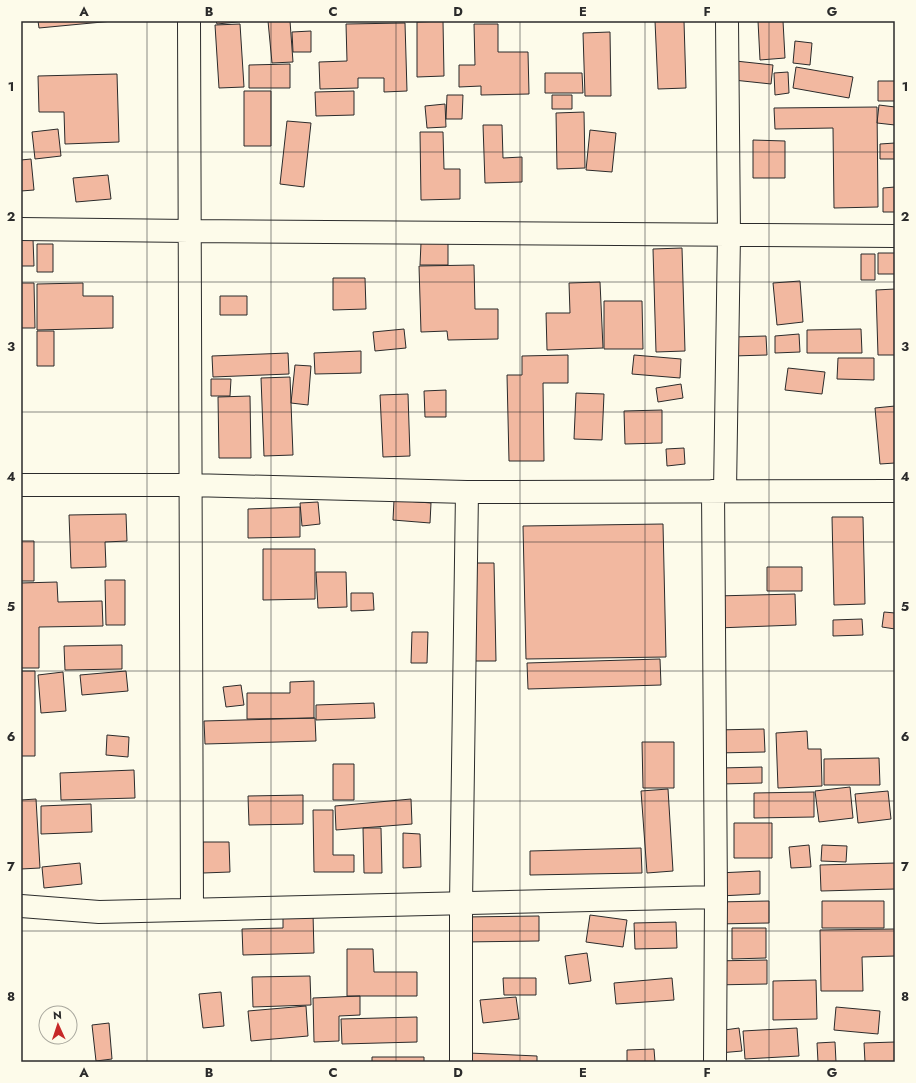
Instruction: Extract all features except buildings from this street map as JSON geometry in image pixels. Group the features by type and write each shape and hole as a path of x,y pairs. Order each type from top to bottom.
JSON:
{"street":[{"path":"190,21 189,232 192,909"},
{"path":"715,1062 719,491 729,235 727,21"},
{"path":"21,229 189,232 895,236"},
{"path":"21,485 190,485 467,492 895,491"},
{"path":"461,1062 461,903 467,492"},
{"path":"21,906 99,912 716,897"}]}
